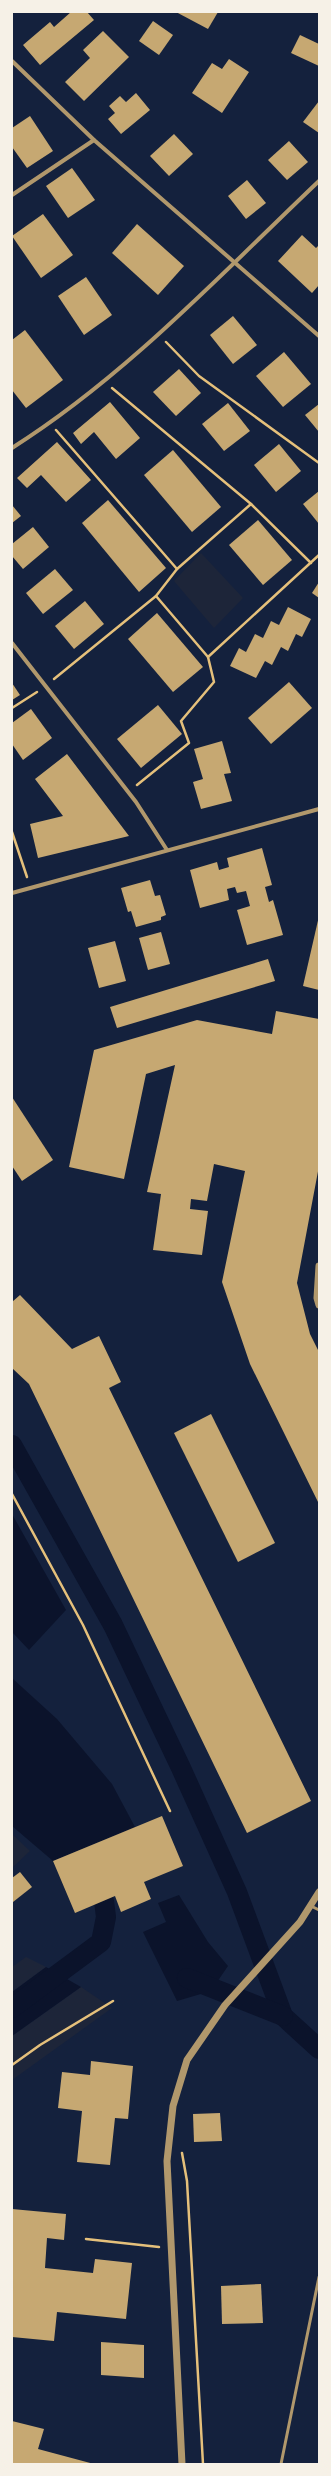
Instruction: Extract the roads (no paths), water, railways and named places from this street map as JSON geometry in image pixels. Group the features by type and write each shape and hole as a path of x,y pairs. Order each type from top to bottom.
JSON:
{"street":[{"path":"12,61 94,140 233,263 319,336"},
{"path":"12,195 94,140"},
{"path":"12,448 50,424 104,381 157,334 319,181"},
{"path":"12,643 47,685 129,792 167,850"},
{"path":"12,893 319,809"},
{"path":"319,1266 316,1298 319,1305"},
{"path":"182,2464 167,2161 173,2106 187,2060 225,2004 300,1922 319,1892"}],"lane":[{"path":"311,1906 319,1910"},
{"path":"281,2464 319,2277"}],"waterway":[{"path":"12,1445 113,1625 181,1768 237,1892 283,2016 319,2049"},
{"path":"12,2008 101,1942 106,1917 104,1901"},
{"path":"187,1978 283,2016"}]}
